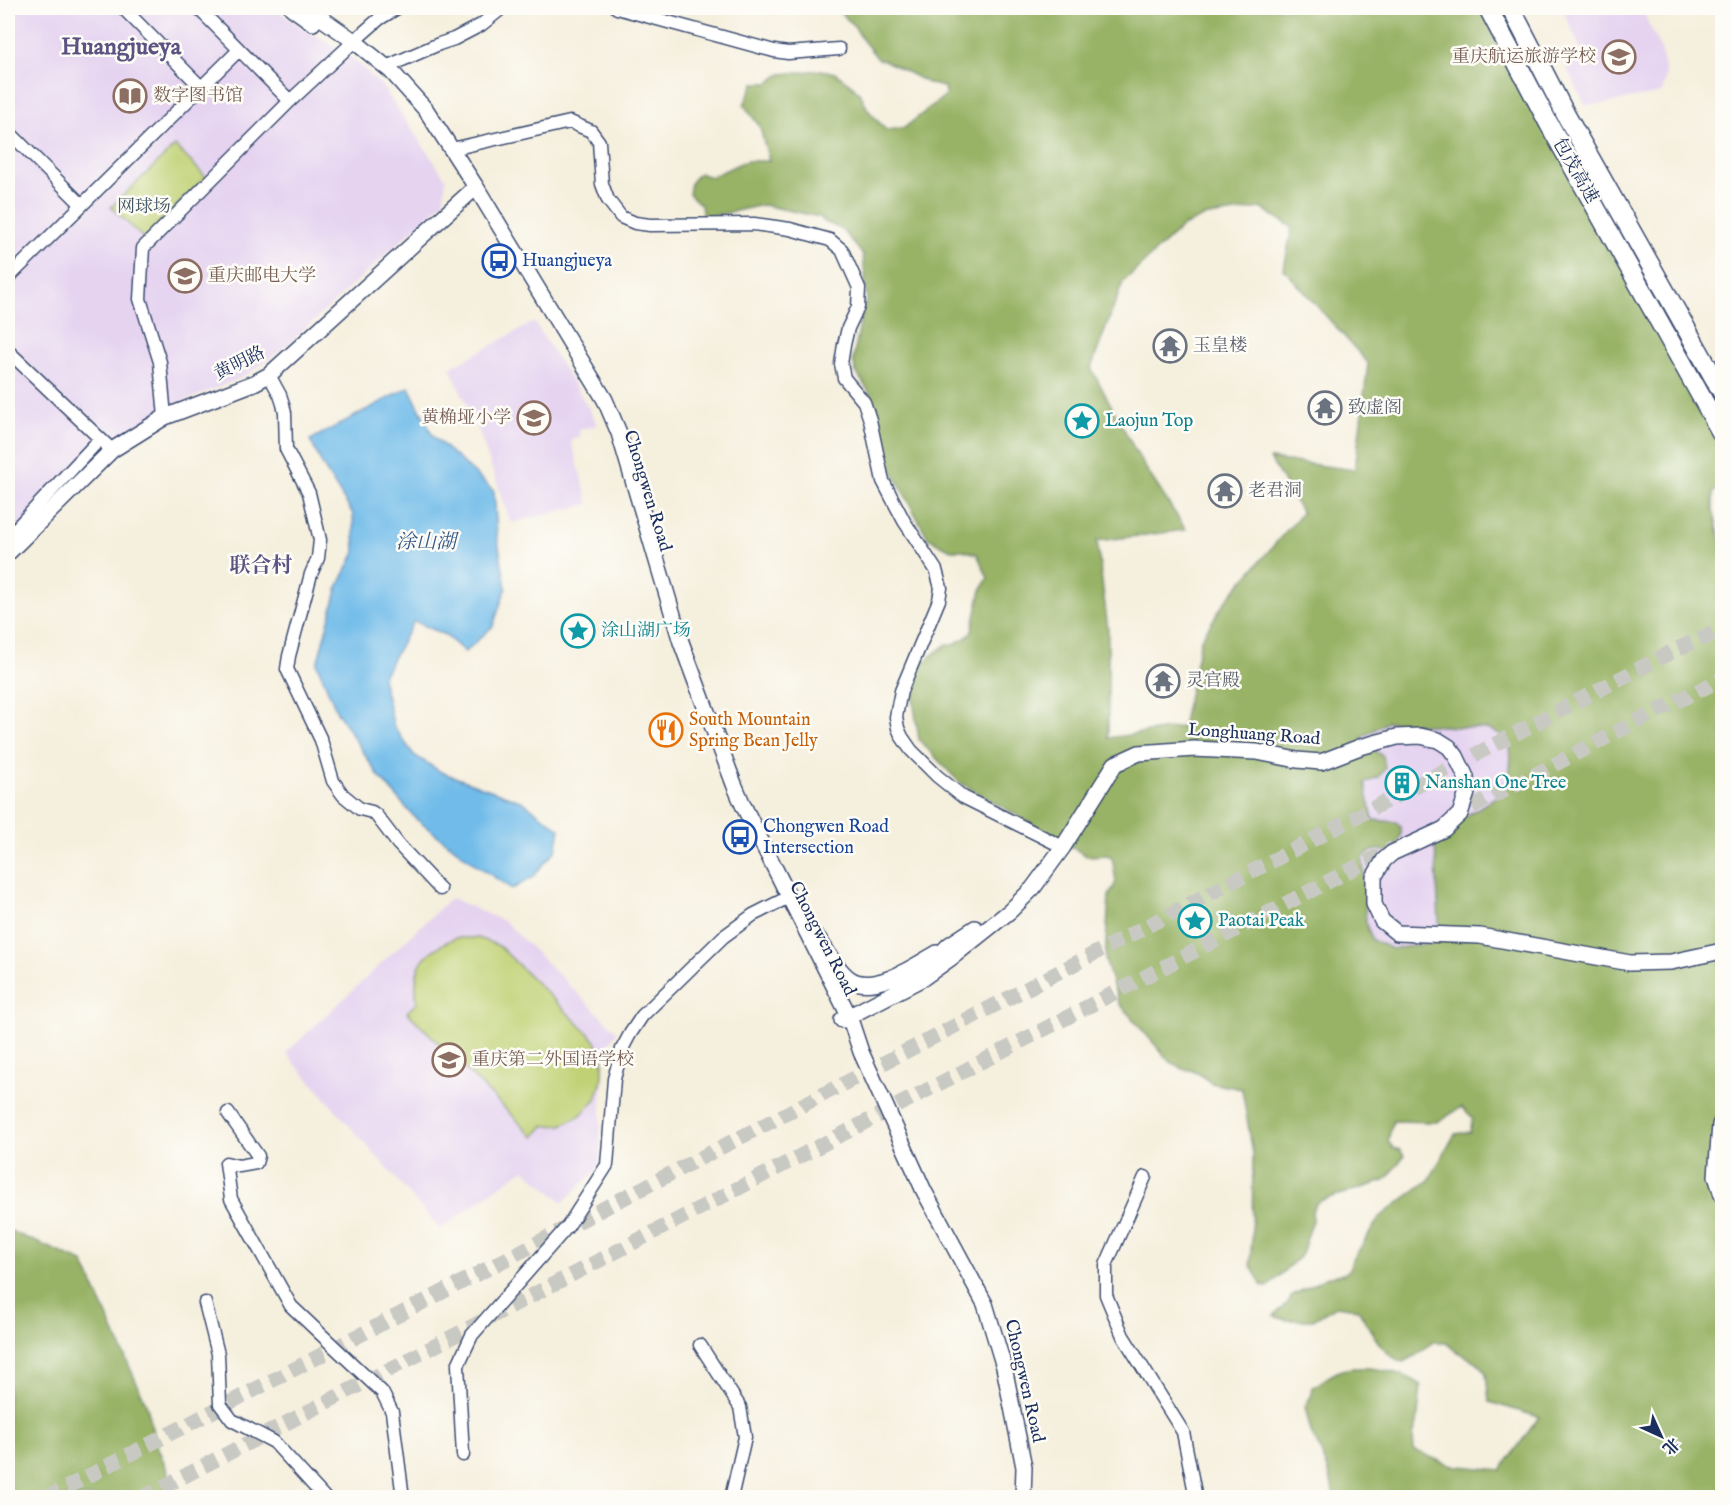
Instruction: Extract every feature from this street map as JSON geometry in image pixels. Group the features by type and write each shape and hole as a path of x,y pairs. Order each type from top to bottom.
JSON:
{"highway":[{"name":"包茂高速","path":"1488,8 1549,124 1722,434"},
{"name":"包茂高速","path":"1511,8 1567,117 1722,392"}],"main road":[{"name":"Chongwen Road","path":"292,8 386,67 404,83 426,110 452,149 472,190 604,421 673,646 731,801 785,899 844,1015 924,1191 985,1304 1004,1367 1024,1467 1023,1497"},
{"name":"Chongwen Road","path":"307,8 351,44 409,104 472,190"},
{"name":"黄明路","path":"8,553 112,450 165,417 254,383 269,375 472,190"},
{"name":"Longhuang Road","path":"844,1015 920,975 1026,896 1063,847 1115,764 1139,753 1194,749 1257,752 1321,762 1360,747 1397,737 1420,736 1438,740 1449,747 1456,756 1466,777 1467,793 1460,814 1444,829 1392,853 1384,860 1374,877 1374,904 1382,921 1397,933 1480,936 1630,963 1671,962 1722,951"},
{"path":"785,899 842,971 858,983 875,982 900,974 956,947"},
{"path":"1722,1121 1716,1176 1722,1195"}],"street":[{"path":"123,8 201,87"},
{"path":"198,8 290,101"},
{"path":"165,417 159,362 140,299 143,248 290,101 379,19 397,8"},
{"path":"386,67 454,39 481,25 502,8"},
{"path":"617,8 774,51 788,53 839,50"},
{"path":"8,278 239,50"},
{"path":"452,149 570,122 591,130 599,142 602,184 608,200 621,217 635,223 650,225 754,224 790,229 831,240 842,250 859,288 858,307 848,328 844,345 841,364 844,378 864,402 883,481 904,521 936,570 941,588 939,600 901,692 896,717 898,728 911,750 937,776 963,797 1063,847"},
{"path":"8,130 82,205"},
{"path":"8,351 112,450"},
{"path":"269,375 283,404 286,449 309,493 320,540 318,558 311,574 287,669 321,740 333,781 343,795 360,809 376,815 398,844 440,889"},
{"path":"8,537 100,439"},
{"path":"463,1455 458,1365 472,1335 568,1226 607,1165 614,1079 622,1049 630,1034 642,1016 723,937 753,915 785,899"},
{"path":"228,1113 258,1156 256,1163 239,1166 226,1163 231,1199 291,1306 382,1392 392,1412 403,1497"},
{"path":"1145,1177 1106,1265 1106,1295 1123,1336 1183,1432 1196,1497"},
{"path":"205,1303 218,1354 220,1404 232,1420 273,1442 325,1497"},
{"path":"700,1345 740,1407 745,1437 730,1497"}],"shaded area":[{"name":"重庆邮电大学","path":"8,8 272,8 354,59 382,86 446,179 443,202 283,349 236,380 160,411 112,441 8,544"},
{"name":"重庆航运旅游学校","path":"1573,8 1646,8 1645,16 1661,50 1666,74 1662,93 1585,105 1565,64 1583,54 1564,12"},
{"name":"黄桷垭小学","path":"534,322 590,410 597,425 579,430 580,437 571,441 589,504 511,523 478,429 450,368"},
{"path":"1387,722 1486,729 1501,734 1512,752 1508,786 1505,791 1442,832 1435,844 1440,941 1392,949 1372,940 1366,924 1363,858 1374,850 1388,851 1396,822 1373,820 1365,783 1379,777 1383,756 1363,744 1361,738"},
{"name":"重庆第二外国语学校","path":"451,898 505,922 617,1032 606,1047 601,1104 600,1167 563,1202 524,1169 440,1229 286,1053"}],"green space":[{"path":"836,8 1484,8 1641,291 1722,449 1722,483 1713,493 1713,511 1722,544 1722,1497 1343,1498 1333,1493 1323,1458 1312,1435 1305,1407 1313,1387 1342,1370 1372,1368 1383,1370 1404,1376 1421,1385 1417,1424 1413,1436 1414,1450 1449,1465 1501,1470 1539,1417 1489,1402 1486,1374 1483,1369 1478,1363 1454,1350 1445,1342 1433,1342 1403,1362 1382,1347 1358,1309 1336,1306 1313,1320 1286,1320 1274,1316 1291,1296 1329,1276 1344,1274 1350,1269 1352,1261 1379,1218 1429,1180 1455,1134 1470,1132 1473,1118 1462,1107 1437,1122 1393,1121 1388,1141 1404,1156 1390,1175 1384,1181 1319,1201 1312,1212 1313,1219 1302,1254 1267,1287 1262,1286 1250,1264 1253,1154 1242,1089 1211,1083 1201,1075 1169,1061 1119,1003 1105,960 1109,896 1116,882 1112,857 1087,856 959,782 919,740 912,692 919,665 947,644 954,644 967,637 972,631 981,590 988,578 977,554 963,550 951,550 928,538 890,467 870,393 856,372 853,360 863,308 867,300 863,255 843,230 825,222 820,217 763,205 703,218 701,205 689,194 691,182 699,173 711,177 748,161 769,161 760,127 744,105 754,83 768,83 781,74 821,70 835,73 853,86 862,97 868,110 886,130 904,128 946,95 944,87 930,84 884,60 879,60 855,27","holes":["1261,208 1292,227 1284,269 1368,363 1355,470 1270,459 1302,513 1226,600 1201,639 1182,727 1108,738 1108,630 1097,541 1186,530 1141,461 1091,368 1123,282 1182,227 1203,217","1387,722 1486,729 1504,738 1508,742 1511,753 1509,780 1505,791 1441,832 1435,844 1440,941 1392,949 1372,940 1366,924 1363,858 1377,850 1394,853 1401,835 1401,827 1396,822 1373,820 1365,783 1379,777 1385,768 1383,756 1363,744 1361,738"]},
{"name":"网球场","path":"175,146 206,177 144,239 111,207"},
{"path":"455,938 478,938 499,946 595,1040 603,1059 603,1077 596,1099 581,1115 562,1125 544,1126 534,1137 407,1012 417,1003 416,979 422,962 434,949"},
{"path":"8,1230 83,1262 147,1406 154,1438 178,1497 8,1497"}],"water":[{"name":"涂山湖","path":"409,387 433,436 494,491 497,535 506,588 493,626 465,652 445,635 414,621 382,678 394,727 414,755 441,772 523,802 560,829 556,850 533,877 512,889 416,819 378,775 337,712 317,664 338,587 355,552 353,514 324,468 310,440"}],"tunnel":[{"path":"46,1498 1677,649 1722,630"},
{"path":"1452,818 1722,679"},
{"path":"142,1498 1393,848"}],"place":[{"name":"重庆航运旅游学校","path":"1619,57"},
{"name":"数字图书馆","path":"130,96"},
{"name":"Huangjueya","path":"499,261"},
{"name":"重庆邮电大学","path":"185,276"},
{"name":"玉皇楼","path":"1170,346"},
{"name":"致虚阁","path":"1325,408"},
{"name":"黄桷垭小学","path":"534,418"},
{"name":"Laojun Top","path":"1082,421"},
{"name":"老君洞","path":"1225,491"},
{"name":"涂山湖广场","path":"578,631"},
{"name":"灵官殿","path":"1163,681"},
{"name":"South Mountain Spring Bean Jelly","path":"666,730"},
{"name":"Nanshan One Tree","path":"1402,783"},
{"name":"Chongwen Road Intersection","path":"740,837"},
{"name":"Paotai Peak","path":"1195,921"},
{"name":"重庆第二外国语学校","path":"449,1060"}],"district":[{"name":"Huangjueya","path":"121,47"},
{"name":"联合村","path":"261,566"}]}
